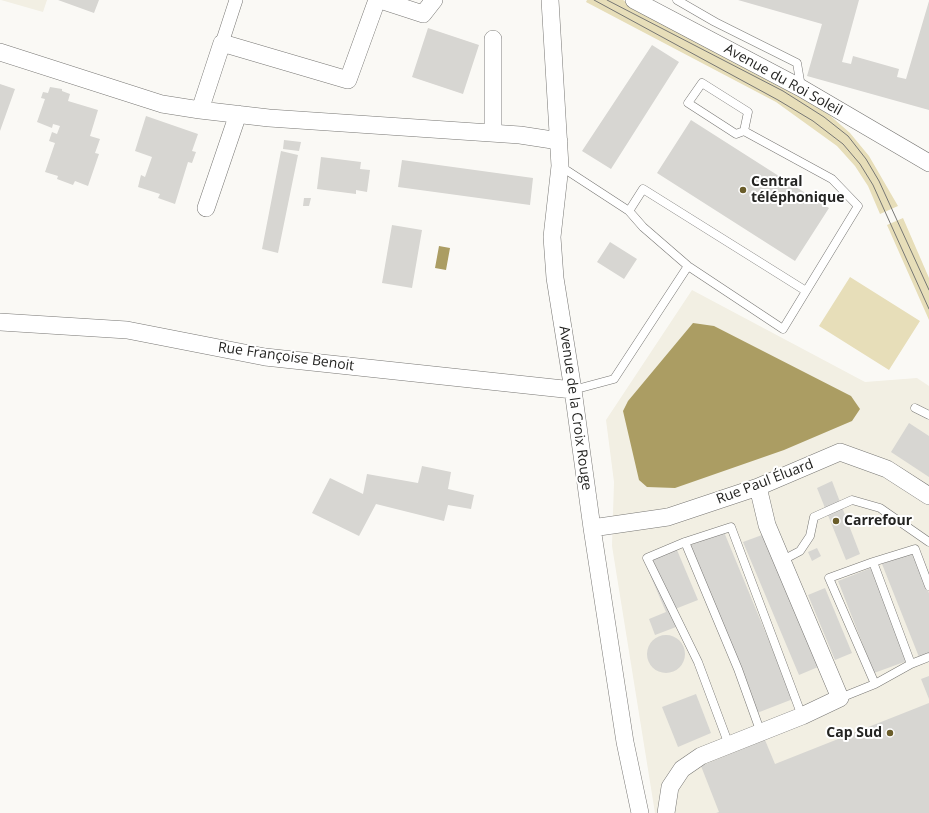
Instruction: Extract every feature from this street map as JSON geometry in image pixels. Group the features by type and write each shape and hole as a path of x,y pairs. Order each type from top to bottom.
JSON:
{"street":[{"path":"200,110 236,0"},
{"path":"222,43 348,80 378,0 423,14 434,0"},
{"name":"Avenue de la Croix Rouge","path":"550,0 560,166 552,244 555,278 625,742 640,813"},
{"name":"Avenue du Roi Soleil","path":"634,0 801,88 929,163"},
{"path":"493,133 494,39"},
{"path":"0,52 162,104 269,118 520,135 559,141"},
{"path":"206,208 238,114"},
{"name":"Rue Françoise Benoit","path":"0,322 127,330 265,357 573,390"},
{"name":"Rue Paul Éluard","path":"592,528 668,517 758,487 840,452 887,469 929,496"},
{"path":"666,813 670,787 682,769 701,756 802,716 840,698 767,525 758,487"}],"lane":[{"path":"677,0 715,22 797,63 801,88"},
{"path":"560,166 629,211 643,227 688,266 783,329 858,206 832,179 744,131 736,134 688,103 702,83 748,112 744,131"},
{"path":"629,211 643,189 806,291"},
{"path":"573,390 589,387 614,379 688,266"},
{"path":"916,408 929,416"},
{"path":"781,561 800,551 810,536 814,517 852,500 880,508 929,542"},
{"path":"729,745 698,662 647,558 685,542 731,527 802,716"},
{"path":"685,542 738,669 761,733"},
{"path":"875,684 829,578 915,549 929,586"},
{"path":"873,562 911,664"},
{"path":"840,698 875,684 911,664 929,657"}],"shaded area":[{"path":"1,0 47,0 43,12"},
{"path":"587,0 623,0 798,94 826,112 850,133 869,156 898,206 880,214 868,186 855,166 837,146 776,102 586,2"},
{"path":"903,218 929,278 929,320 887,225"},
{"path":"439,246 450,248 446,270 435,268"},
{"path":"850,277 920,321 889,370 819,326"},
{"path":"692,290 865,382 917,378 929,386 929,813 655,813 612,546 614,482 606,420"},
{"path":"693,323 714,326 851,396 860,409 852,421 784,450 675,488 647,487 639,480 623,411 628,401"}],"building":[{"path":"58,0 99,0 94,13"},
{"path":"738,0 859,0 842,62 851,64 853,56 899,69 897,77 906,79 929,1 929,110 807,76 822,24"},
{"path":"428,28 479,45 463,94 412,77"},
{"path":"652,45 679,62 611,169 582,151"},
{"path":"0,84 15,89 0,131"},
{"path":"50,87 62,89 62,91 70,94 68,101 98,110 90,136 100,139 95,153 99,154 88,186 75,181 73,185 57,179 58,176 45,172 55,143 49,141 52,132 57,134 60,126 53,124 52,128 37,122 45,99 41,98 43,92 48,93"},
{"path":"146,116 198,134 192,151 196,152 192,163 188,162 175,204 158,198 160,194 138,187 141,175 145,177 152,157 135,151"},
{"name":"Central téléphonique","path":"691,120 829,208 795,261 657,173"},
{"path":"284,140 301,142 299,151 283,149"},
{"path":"281,151 298,155 278,253 262,249"},
{"path":"321,157 361,162 360,169 370,170 367,192 356,190 356,194 317,189"},
{"path":"402,160 533,178 530,205 398,187"},
{"path":"304,198 311,198 309,206 303,206"},
{"path":"392,225 422,230 412,288 382,283"},
{"path":"610,242 637,259 624,279 597,262"},
{"path":"909,423 929,436 929,477 891,452"},
{"path":"422,466 451,472 448,489 474,495 471,509 448,505 444,521 376,504 359,536 312,513 330,478 363,494 367,474 418,483"},
{"path":"832,481 860,554 846,560 817,488"},
{"path":"724,532 793,699 757,713 688,546"},
{"path":"762,535 818,667 799,675 743,542"},
{"path":"817,548 821,556 812,561 808,552"},
{"path":"677,550 698,600 670,611 676,627 655,635 649,619 666,612 645,563"},
{"path":"913,553 929,593 929,653 919,657 882,564"},
{"path":"871,568 907,661 874,673 838,581"},
{"path":"825,588 852,653 835,660 808,595"},
{"path":"666,635 679,641 685,654 679,667 666,673 653,667 647,654 653,641"},
{"path":"929,676 929,699 921,679"},
{"path":"696,694 711,733 678,747 662,707"},
{"name":"Cap Sud","path":"929,703 929,813 716,813 719,812 701,766 765,740 775,764"}],"tram line":[{"path":"594,0 778,100 813,121 843,144 860,164 873,185 929,309"},
{"path":"607,0 783,91 824,117 848,136 866,159 879,181 929,290"}],"place":[{"name":"Central téléphonique","path":"743,190"},
{"name":"Carrefour","path":"836,521"},
{"name":"Cap Sud","path":"890,733"}]}
